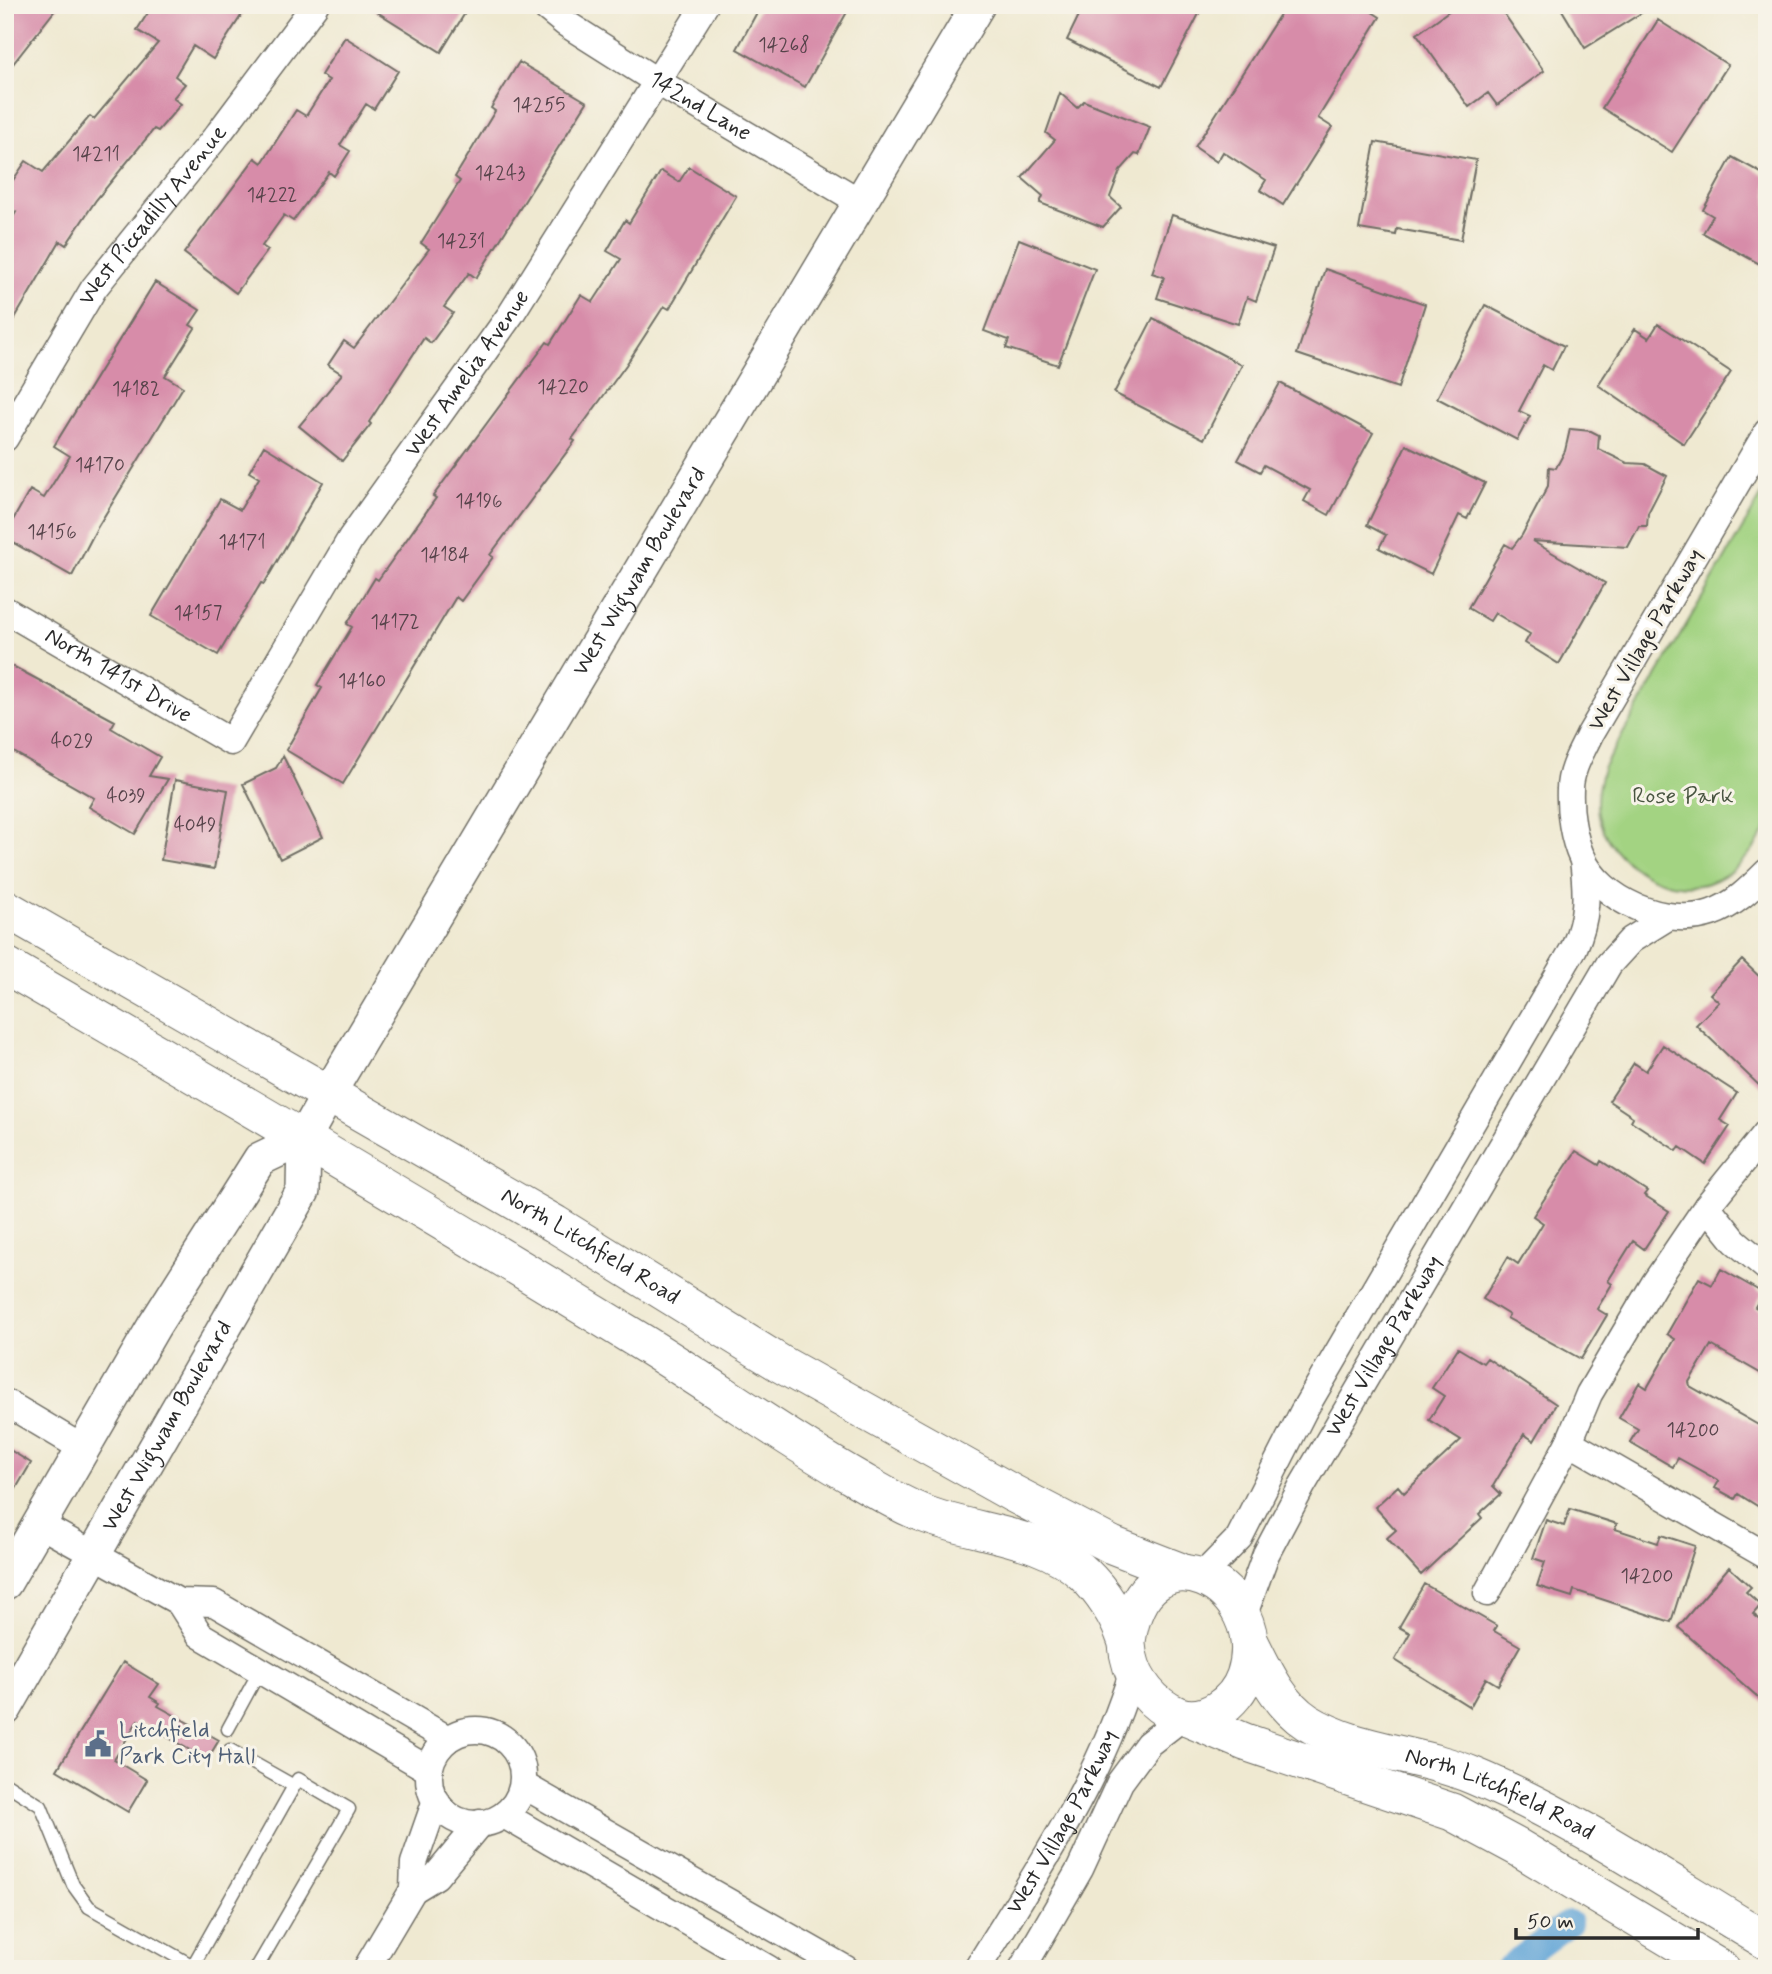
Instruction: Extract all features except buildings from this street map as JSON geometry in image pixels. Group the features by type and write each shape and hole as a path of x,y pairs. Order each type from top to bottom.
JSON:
{"main road":[{"name":"North Litchfield Road","path":"5,908 545,1218 793,1371 1112,1545 1190,1574"},
{"path":"5,965 304,1138 650,1348 824,1460 885,1495 919,1513 1058,1554 1081,1570 1102,1592 1130,1656 1150,1698 1167,1711 1187,1718 1212,1713 1234,1697 1244,1677 1246,1629 1220,1587 1190,1574 1159,1580 1143,1595 1130,1617 1130,1656"},
{"name":"North Litchfield Road","path":"1246,1629 1278,1694 1305,1720 1331,1735 1471,1774 1539,1805 1767,1941"},
{"name":"North Litchfield Road","path":"1187,1718 1245,1742 1452,1812 1519,1848 1721,1969"}],"street":[{"name":"West Piccadilly Avenue","path":"5,438 94,288 219,134 316,5"},
{"name":"142nd Lane","path":"542,5 565,23 658,82 862,203"},
{"name":"West Amelia Avenue","path":"231,742 351,538 511,314 705,5"},
{"name":"West Wigwam Boulevard","path":"5,1709 303,1191 304,1138 329,1093 978,5"},
{"name":"West Village Parkway","path":"1190,1574 1239,1538 1303,1412 1574,948 1584,926 1588,901 1583,859 1573,828 1570,787 1576,761 1767,432"},
{"name":"North 141st Drive","path":"5,610 231,742"},
{"name":"West Village Parkway","path":"1583,859 1600,884 1636,907 1668,916 1710,913 1744,896 1767,872"},
{"name":"West Village Parkway","path":"1246,1629 1266,1553 1302,1486 1539,1082 1609,964 1631,940 1668,916"},
{"path":"1506,1064 1539,1082"},
{"path":"1487,1593 1569,1442 1588,1394 1654,1284 1707,1206 1767,1132"},
{"path":"5,1583 154,1326 260,1159 304,1138"},
{"path":"1707,1206 1735,1241 1767,1268"},
{"path":"5,1402 82,1448"},
{"path":"1569,1442 1767,1556"},
{"path":"39,1524 179,1602 214,1603 448,1739"},
{"path":"179,1602 200,1635 429,1770"},
{"name":"West Village Parkway","path":"977,1969 1104,1755 1130,1656"},
{"name":"West Village Parkway","path":"1022,1969 1080,1869 1120,1782 1148,1744 1187,1718"},
{"path":"366,1969 413,1890 436,1876 492,1819 514,1805 523,1784 521,1763 510,1744 501,1737 477,1730 448,1739 434,1757 429,1770 436,1800 454,1818 492,1819 769,1969"},
{"path":"523,1784 846,1969"},
{"path":"413,1890 414,1863 436,1800"}],"lane":[{"path":"228,1729 260,1671"},
{"path":"230,1750 293,1786"},
{"path":"5,1783 41,1806 73,1885 89,1907 192,1967 298,1779 349,1808 256,1969"}],"green space":[{"name":"Rose Park","path":"1767,486 1767,828 1746,858 1716,880 1698,885 1661,881 1627,862 1604,832 1597,803 1603,768"}],"waterway":[{"path":"1507,1969 1569,1923"}],"place":[{"name":"Litchfield Park City Hall","path":"98,1744"}]}
